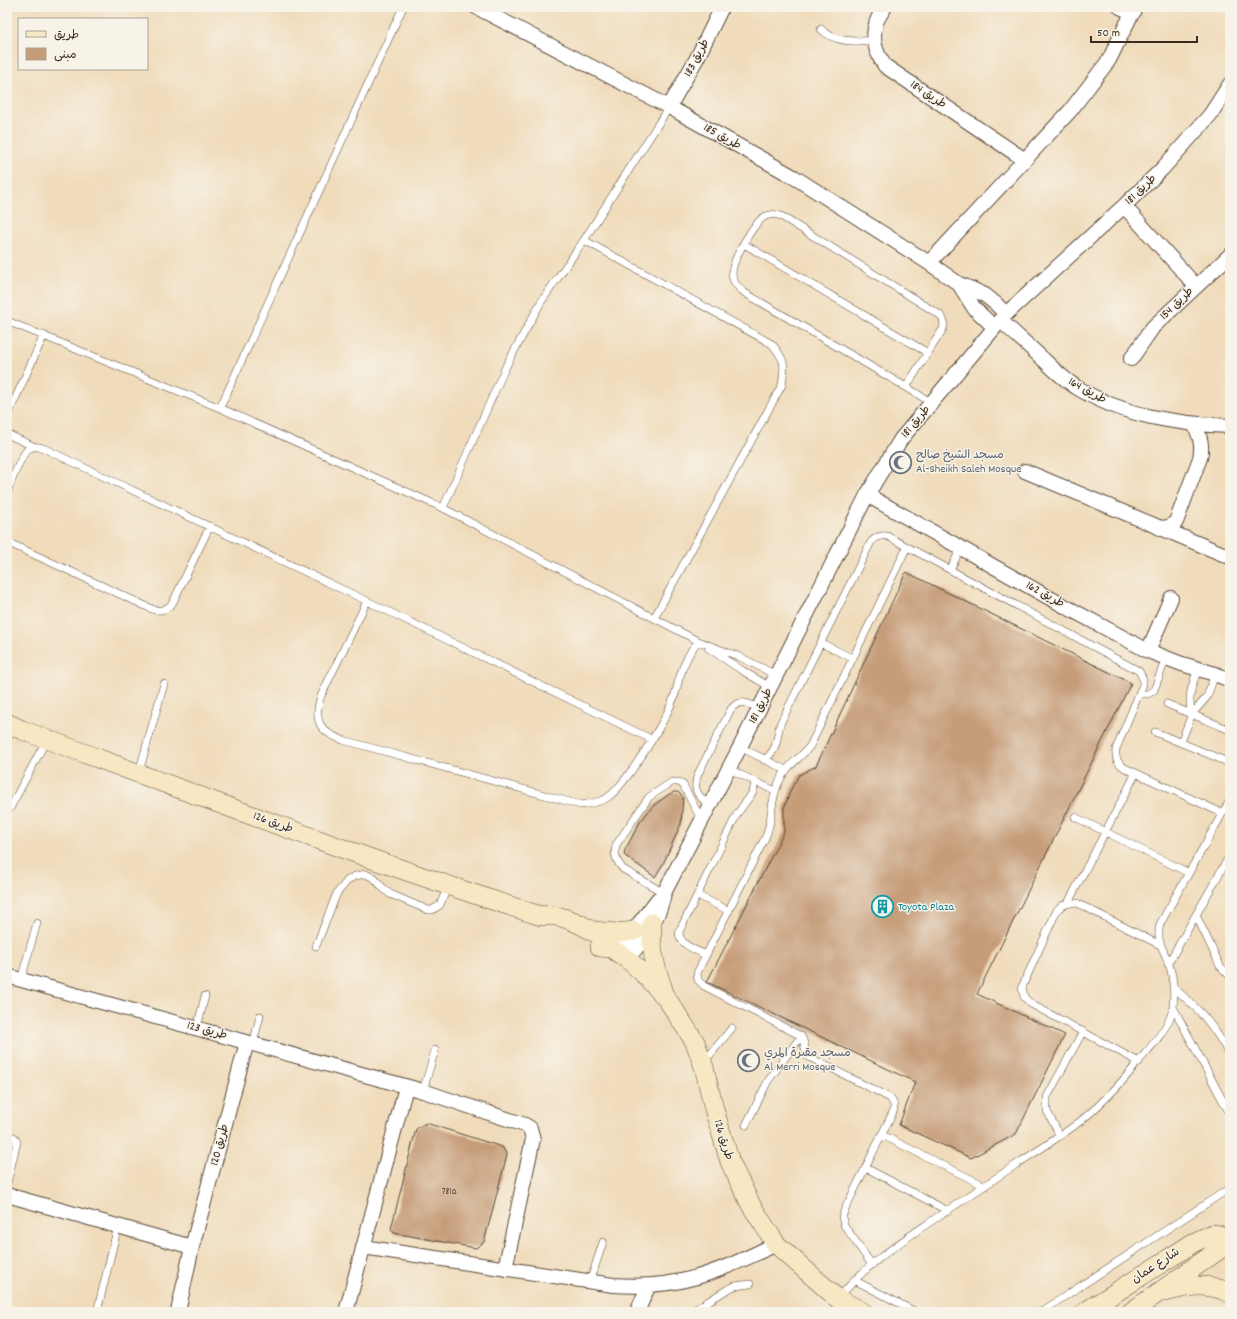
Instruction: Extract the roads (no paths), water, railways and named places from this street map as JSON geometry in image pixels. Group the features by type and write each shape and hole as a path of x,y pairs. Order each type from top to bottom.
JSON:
{"street":[{"name":"طريق 185","path":"476,7 669,107 794,177 929,263 959,284 974,308 1000,320"},
{"name":"طريق 183","path":"669,107 697,58 722,7"},
{"name":"طريق 184","path":"885,7 876,24 874,40 876,53 885,66 1025,160"},
{"path":"929,263 1070,111 1109,60 1129,9"},
{"name":"طريق 181","path":"618,953 652,906 664,893 702,822 867,495 901,439 1000,320 1163,168 1210,115 1230,84"},
{"path":"1124,206 1196,286"},
{"name":"طريق 154","path":"1131,359 1153,327 1230,254"},
{"name":"طريق 164","path":"1000,320 1058,374 1084,391 1112,405 1152,418 1194,424 1230,426"},
{"path":"1160,528 1169,527 1176,522 1202,452 1200,440 1194,424"},
{"path":"1025,471 1230,557"},
{"name":"طريق 162","path":"867,495 1046,596 1148,651 1230,680"},
{"path":"1148,651 1171,598"},
{"name":"طريق 126","path":"7,723 138,774 448,886 541,916 551,915 561,917 592,931 606,940 618,953 642,971 667,999 695,1042 703,1062 714,1109 730,1162 751,1206 776,1244 838,1299 863,1312"},
{"name":"طريق 181","path":"618,953 640,942 652,923 662,902 664,893"},
{"name":"طريق 126","path":"541,916 552,926 595,946 618,953"},
{"path":"652,923 652,955 667,999"},
{"path":"592,931 617,933 634,931"},
{"name":"طريق 123","path":"7,976 424,1091 525,1125 530,1128 533,1138 505,1269"},
{"name":"طريق 120","path":"178,1312 192,1247 250,1043"},
{"path":"346,1312 406,1087"},
{"path":"7,1195 192,1247"},
{"name":"شارع عمان","path":"1086,1312 1192,1243 1212,1234 1219,1235 1230,1241 1131,1312"},
{"path":"363,1247 613,1286 648,1287 677,1283 700,1277 732,1265 776,1244"},
{"path":"1154,1295 1193,1286 1212,1287 1230,1293"},
{"path":"637,1312 648,1287"}],"lane":[{"path":"220,408 403,7"},
{"path":"821,29 827,35 849,41 874,40"},
{"path":"443,508 506,366 541,302 584,240 669,107"},
{"path":"906,387 943,329 944,322 940,315 781,216 770,215 760,219 734,262 732,276 739,289 932,403"},
{"path":"584,240 772,344 783,357 784,368 782,385 654,618"},
{"path":"744,244 928,353"},
{"path":"7,321 220,408 443,508 698,641 743,671 773,681"},
{"path":"7,417 44,335"},
{"path":"7,434 34,447 43,448 210,526 651,739"},
{"path":"7,492 25,453 27,450 34,447"},
{"path":"7,542 152,609 160,611 168,608 172,604 210,526"},
{"path":"764,760 773,752 776,746 781,722 874,539 883,535 1139,671 1143,679 1143,684 1116,749 1116,761 1120,765 1136,773 1222,813"},
{"path":"872,1265 846,1229 842,1217 894,1108 893,1101 890,1098 809,1057 805,1051 804,1041 801,1036 701,984 698,980 697,973 766,836 771,819 772,802 781,777 810,746 907,547"},
{"path":"950,570 961,548"},
{"path":"367,601 317,707 317,719 323,730 332,736 581,805 594,804 605,799 625,780 668,712 684,665 698,641"},
{"path":"698,641 740,657 773,681"},
{"path":"821,642 852,658"},
{"path":"1139,694 1148,694 1154,690 1166,658"},
{"path":"1192,714 1189,699 1190,690 1198,669"},
{"path":"1181,742 1192,714 1206,697 1216,674"},
{"path":"138,774 164,684"},
{"path":"710,806 697,793 695,780 734,705 742,702 759,708"},
{"path":"1167,704 1230,730"},
{"path":"1155,732 1230,763"},
{"path":"10,808 47,739"},
{"path":"740,747 786,770"},
{"path":"729,769 775,791"},
{"path":"1068,903 1136,773"},
{"path":"664,893 623,869 618,864 614,851 616,845 649,797 672,782 679,782 683,785 702,822"},
{"path":"706,955 685,944 680,939 679,932 736,814 753,792 756,782"},
{"path":"838,1299 854,1280 901,1242 1075,1126 1128,1076 1139,1062 1164,1028 1170,1018 1173,1007 1172,975 1160,945 1158,931 1160,924 1230,800"},
{"path":"1075,818 1188,873"},
{"path":"1168,964 1230,855"},
{"path":"316,946 337,893 342,886 355,876 366,874 371,876 390,894 428,910 437,908 440,905 448,886"},
{"path":"697,895 729,911"},
{"path":"1139,1062 1031,1004 1027,1001 1022,992 1023,982 1057,910 1064,904 1077,904 1160,945"},
{"path":"1196,915 1220,966 1230,976"},
{"path":"21,980 37,923"},
{"path":"1173,987 1204,1015 1221,1039 1230,1056"},
{"path":"197,1028 205,996"},
{"path":"1173,1007 1230,1114"},
{"path":"250,1043 260,1016"},
{"path":"703,1062 732,1028"},
{"path":"1060,1136 1046,1111 1047,1097 1083,1031"},
{"path":"746,1125 768,1080 801,1036"},
{"path":"424,1091 435,1050"},
{"path":"882,1135 985,1186"},
{"path":"7,1136 14,1137 17,1142 7,1183"},
{"path":"866,1168 948,1210"},
{"path":"1041,1312 1230,1188"},
{"path":"97,1312 118,1226"},
{"path":"590,1282 603,1242"},
{"path":"854,1280 916,1312"},
{"path":"691,1312 728,1289 735,1286 750,1284"}],"place":[{"name":"مسجد الشيخ صالح Al-Sheikh Saleh Mosque","path":"900,462"},
{"name":"Toyota Plaza","path":"883,907"},
{"name":"مسجد مقبرة المري Al Merri Mosque","path":"748,1060"}]}
